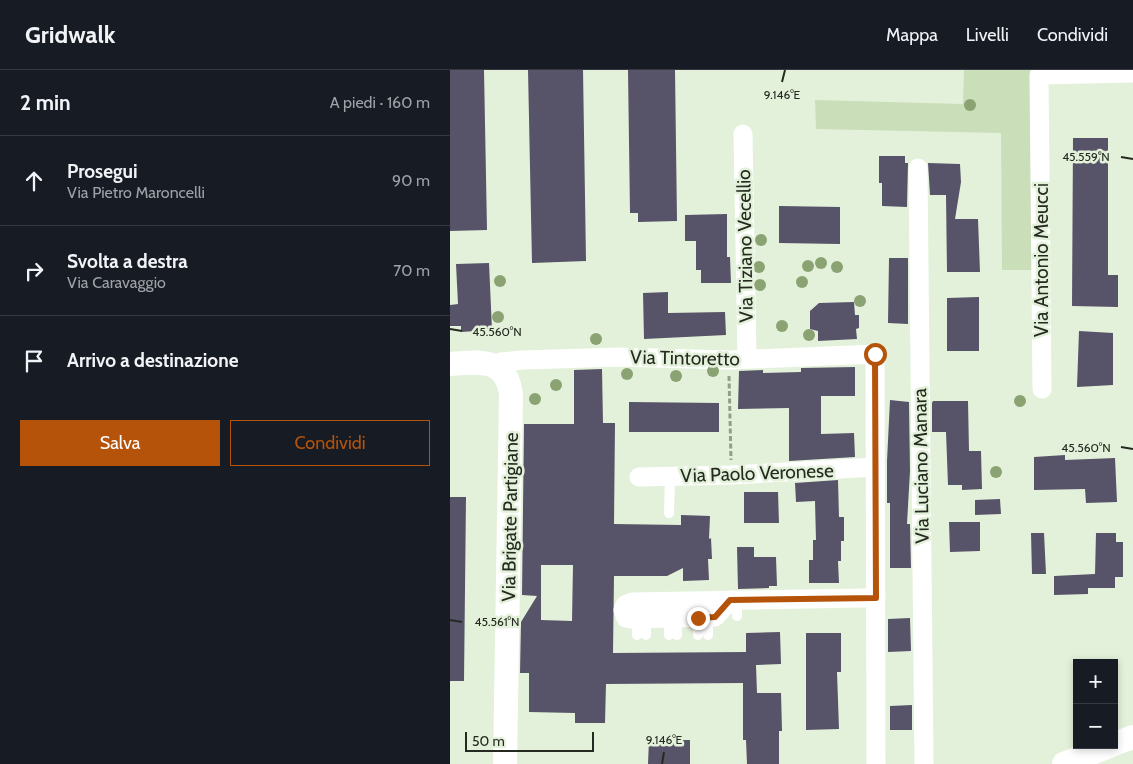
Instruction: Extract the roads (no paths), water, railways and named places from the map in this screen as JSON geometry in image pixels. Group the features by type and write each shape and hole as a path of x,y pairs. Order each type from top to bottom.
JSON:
{"street":[{"name":"Via Antonio Meucci","path":"1042,389 1039,75 1133,73"},
{"name":"Via Tiziano Vecellio","path":"738,360 743,134"},
{"name":"Via Luciano Manara","path":"918,168 924,764"},
{"name":"Via Tintoretto","path":"495,365 501,362 523,360 619,356 738,360 875,354 875,467"},
{"path":"450,364 478,362 495,365"},
{"name":"Via Brigate Partigiane","path":"495,365 502,371 510,384 512,408 505,764"},
{"name":"Via Paolo Veronese","path":"639,477 731,475 875,467"},
{"path":"875,467 876,764"},
{"path":"735,606 703,626 642,627 626,618 624,610 625,605 632,602 735,606 876,598"},
{"path":"1118,743 1133,737"},
{"path":"1064,764 1103,749"}],"lane":[{"path":"669,513 670,476"}]}
